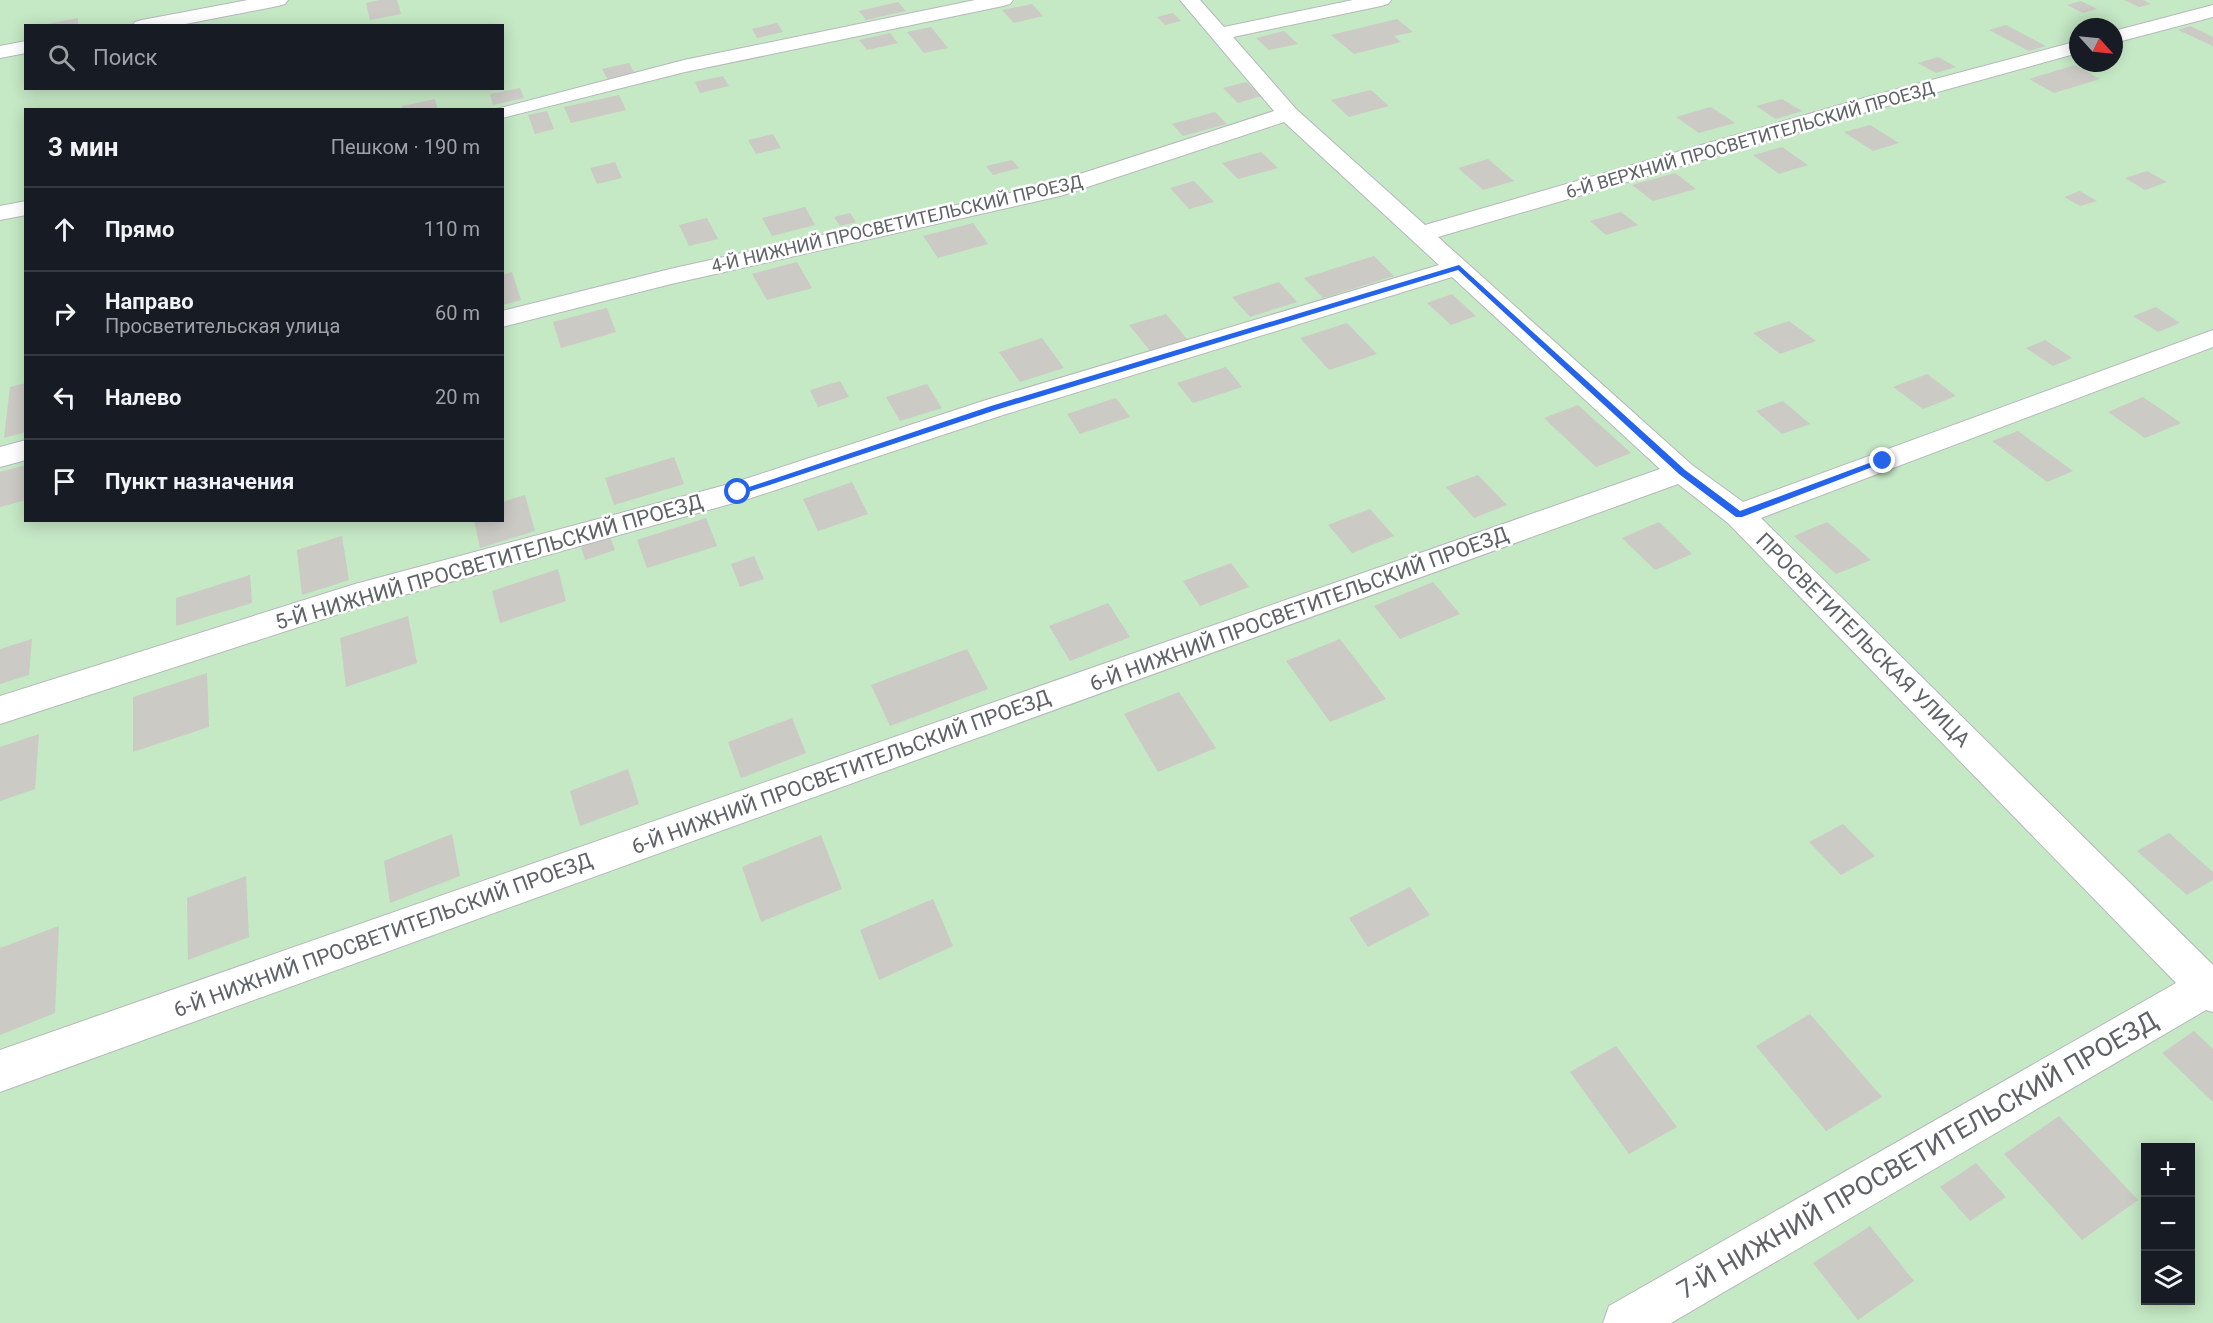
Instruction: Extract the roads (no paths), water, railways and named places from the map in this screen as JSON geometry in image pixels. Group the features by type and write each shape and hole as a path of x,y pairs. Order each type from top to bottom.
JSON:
{"lane":[{"path":"152,24 278,0"},
{"path":"504,111 684,66 1003,0"},
{"name":"ПРОСВЕТИТЕЛЬСКАЯ УЛИЦА","path":"1190,0 1288,114 1682,472 1739,515 2211,988"},
{"path":"1219,34 1380,0"},
{"path":"2123,35 2213,11"},
{"path":"0,52 24,47"},
{"name":"6-Й ВЕРХНИЙ ПРОСВЕТИТЕЛЬСКИЙ ПРОЕЗД","path":"1422,234 1872,103 2069,49"},
{"name":"4-Й НИЖНИЙ ПРОСВЕТИТЕЛЬСКИЙ ПРОЕЗД","path":"504,319 681,275 1052,191 1288,114"},
{"path":"0,213 24,208"},
{"name":"5-Й НИЖНИЙ ПРОСВЕТИТЕЛЬСКИЙ ПРОЕЗД","path":"0,710 355,596 738,492 993,408 1459,267"},
{"path":"1739,515 2213,338"},
{"path":"0,457 24,451"},
{"name":"6-Й НИЖНИЙ ПРОСВЕТИТЕЛЬСКИЙ ПРОЕЗД","path":"0,1071 1682,472"},
{"name":"7-Й НИЖНИЙ ПРОСВЕТИТЕЛЬСКИЙ ПРОЕЗД","path":"1626,1323 2211,988"}]}
